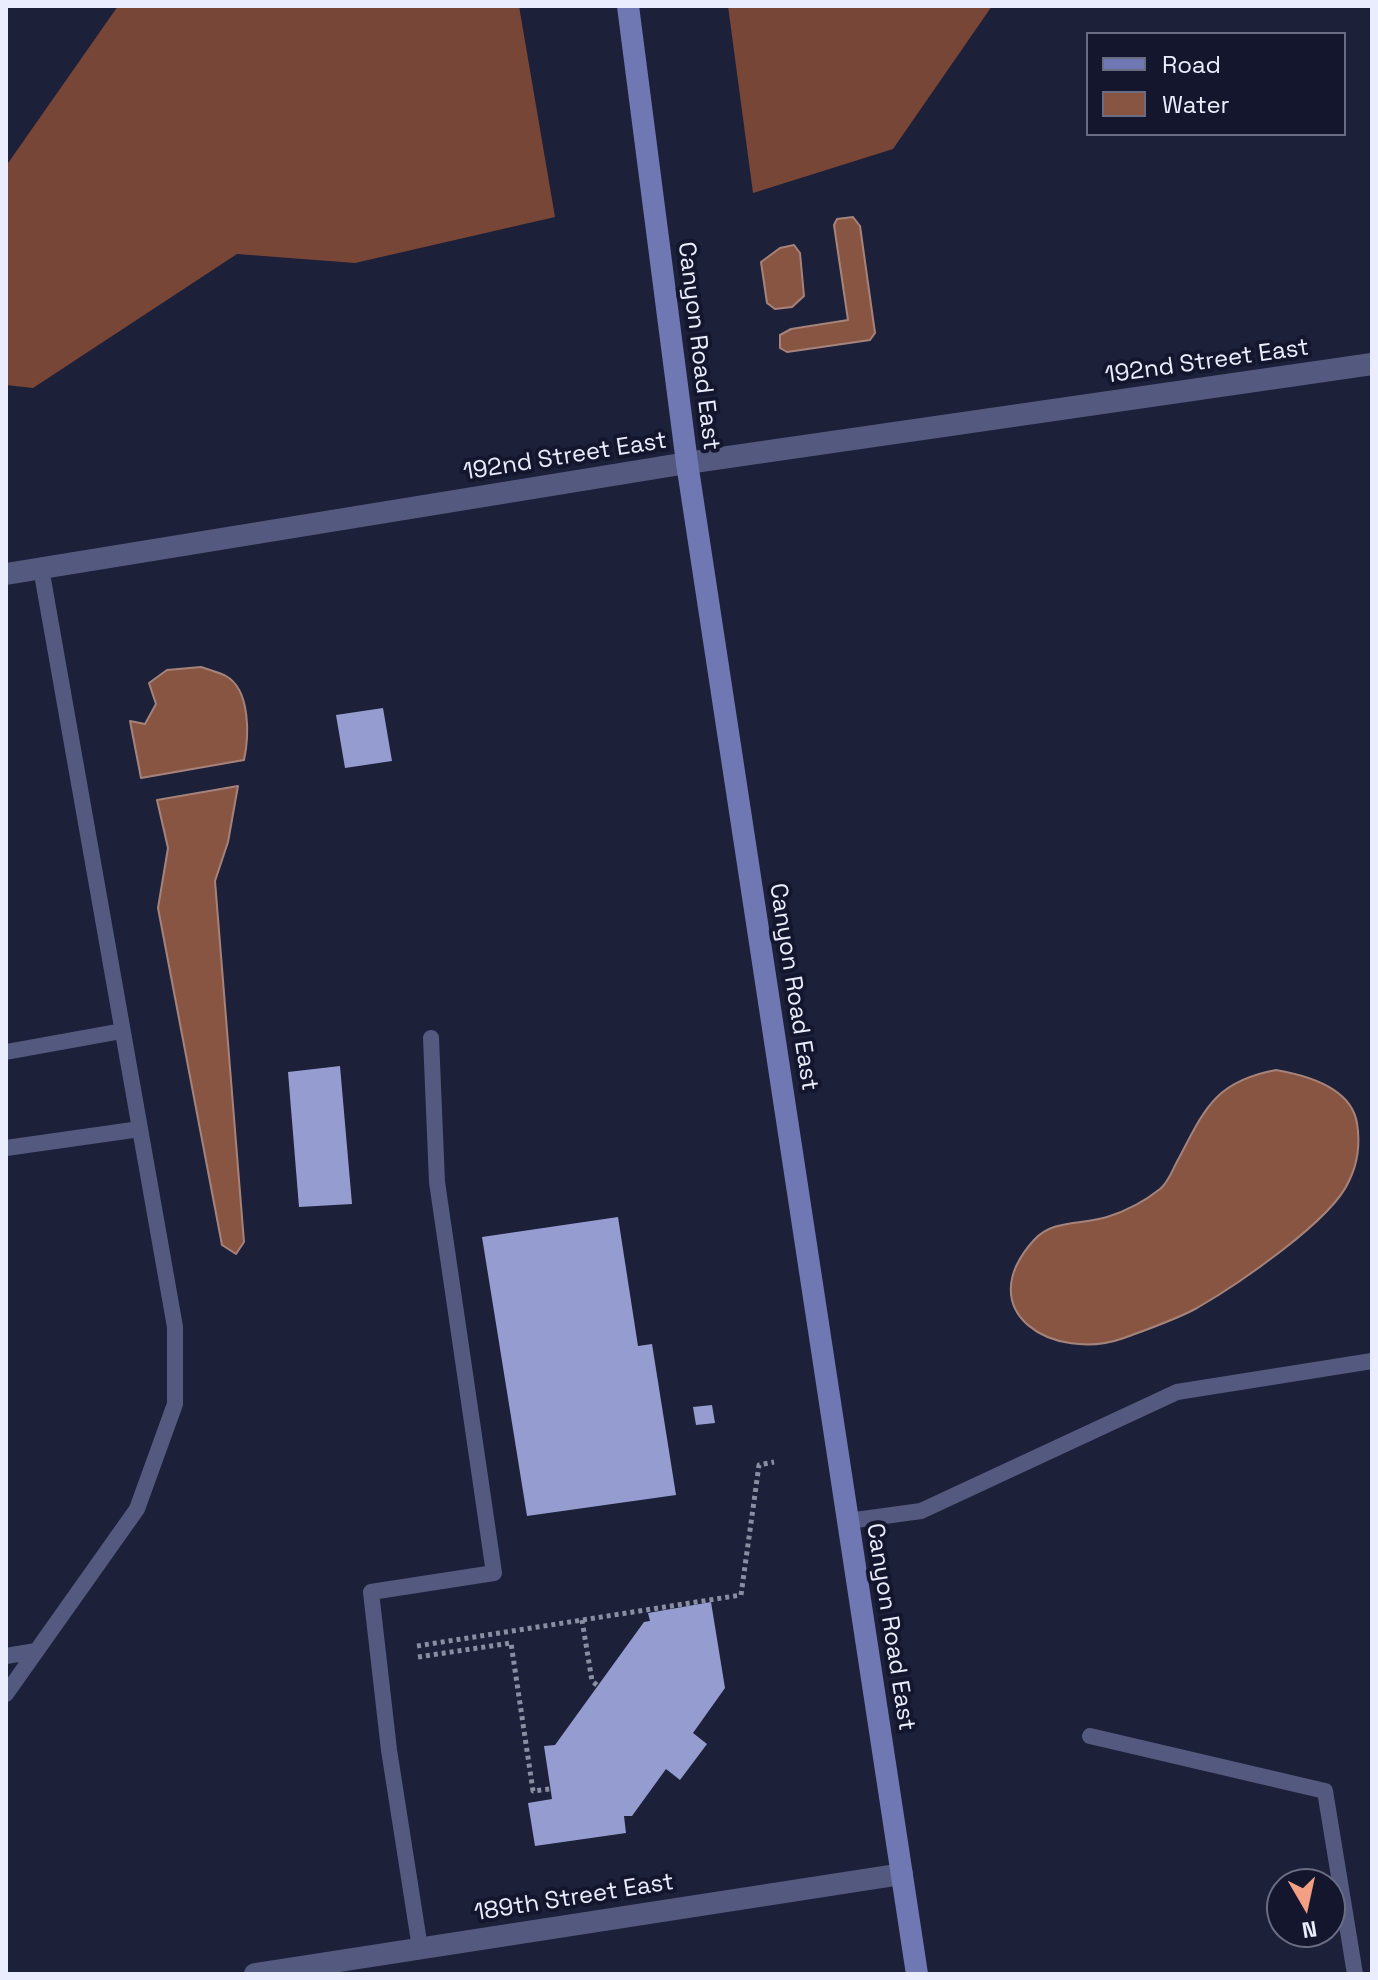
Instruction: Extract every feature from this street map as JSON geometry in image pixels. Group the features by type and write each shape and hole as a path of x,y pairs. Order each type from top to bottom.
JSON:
{"main road":[{"name":"Canyon Road East","path":"628,6 687,463 917,1974"}],"street":[{"name":"192nd Street East","path":"6,574 687,463 1372,364"},
{"name":"189th Street East","path":"255,1974 902,1874"}],"lane":[{"path":"6,1694 137,1509 175,1404 175,1327 41,568"},
{"path":"6,1052 122,1031"},
{"path":"420,1948 389,1750 371,1592 494,1573 437,1182 431,1038"},
{"path":"6,1148 140,1129"},
{"path":"848,1521 921,1511 1177,1392 1372,1361"},
{"path":"6,1656 36,1651"},
{"path":"1090,1736 1325,1791 1355,1974"}],"path":[{"path":"417,1646 741,1595 759,1465 774,1462"},
{"path":"582,1620 592,1681 598,1686"},
{"path":"501,1632 504,1644"},
{"path":"418,1657 511,1643 533,1791 550,1789"}],"shaded area":[{"path":"118,6 519,6 555,217 355,263 237,254 33,388 6,385 6,166"},
{"path":"728,6 992,6 893,149 753,193"}],"water":[{"path":"853,217 860,226 875,333 870,340 787,352 780,348 780,335 791,329 848,320 834,225 837,219"},
{"path":"794,245 800,253 804,296 792,307 775,309 767,303 761,262 780,248"},
{"path":"201,667 226,676 240,692 247,727 244,760 141,778 130,721 145,724 156,704 149,683 167,670"},
{"path":"238,786 228,842 215,881 244,1242 236,1254 222,1245 158,908 168,848 157,800"},
{"path":"1276,1070 1313,1079 1336,1092 1346,1100 1357,1123 1358,1152 1349,1181 1323,1215 1281,1251 1234,1284 1197,1308 1152,1328 1097,1344 1071,1343 1048,1337 1028,1325 1015,1309 1011,1289 1016,1266 1034,1240 1059,1226 1114,1215 1160,1189 1215,1099 1239,1081"}],"building":[{"path":"383,708 392,761 345,768 336,715"},
{"path":"340,1066 352,1204 299,1207 288,1072"},
{"path":"618,1217 638,1346 652,1344 676,1495 527,1516 482,1237"},
{"path":"712,1405 715,1423 696,1425 693,1407"},
{"path":"711,1602 725,1688 693,1733 707,1744 680,1780 666,1769 632,1816 624,1816 626,1833 535,1846 528,1803 552,1799 544,1746 555,1745 644,1622 650,1621 648,1613"}]}
